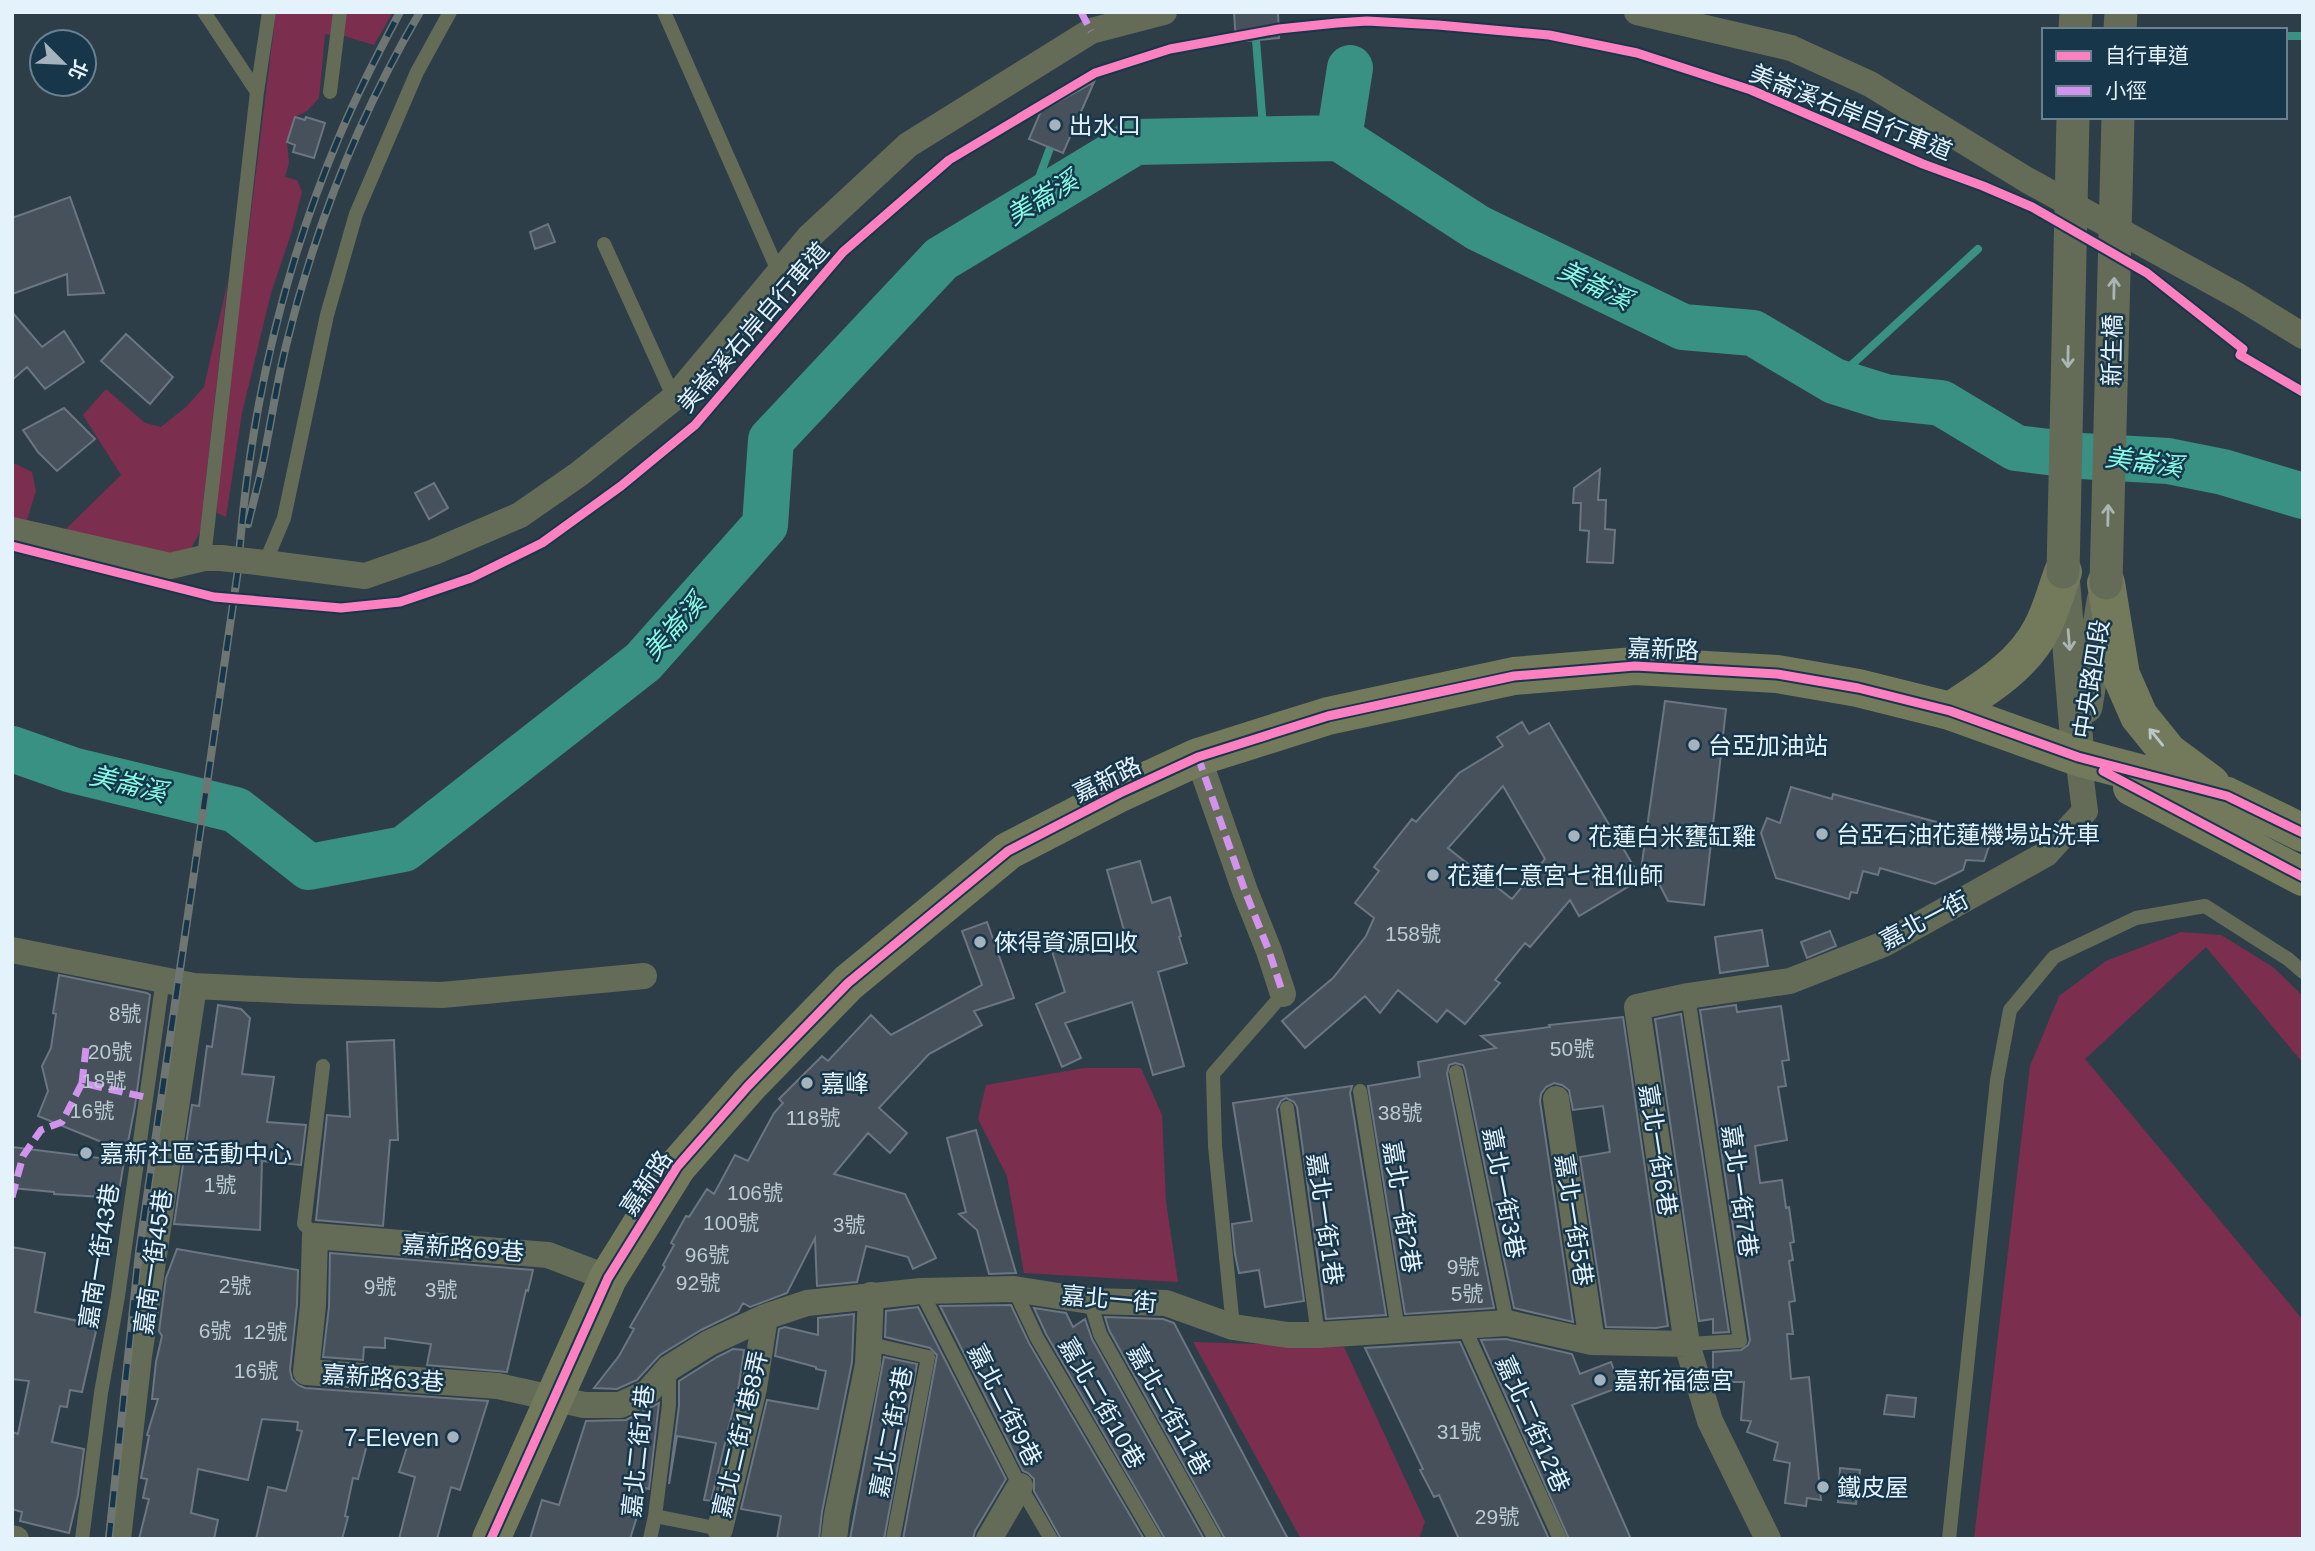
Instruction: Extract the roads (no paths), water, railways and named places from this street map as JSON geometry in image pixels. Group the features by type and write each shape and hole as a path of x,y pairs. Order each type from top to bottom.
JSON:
{"main road":[{"path":"1950,711 2018,662 2042,629 2063,572"},
{"path":"2106,583 2121,676 2139,716 2168,752 2227,796"},
{"name":"嘉新路","path":"491,1539 608,1278 677,1167 748,1086 848,983 1008,852 1120,793 1198,757 1328,716 1514,676 1635,666 1777,674 1858,688 1950,711 2078,757 2227,796 2303,833"},
{"name":"嘉新路","path":"2078,757 2303,877"}],"street":[{"path":"12,530 170,566 212,558 365,576 434,552 520,515 579,474 674,398 809,237 908,145 1091,31 1164,12"},
{"path":"1637,12 1791,48 1870,84 2027,180 2238,296 2303,336"},
{"name":"新生橋","path":"2063,572 2073,119"},
{"name":"新生橋","path":"2106,583 2118,119"},
{"name":"中央路四段","path":"2063,572 2078,757"},
{"name":"中央路四段","path":"2078,757 2106,583"},
{"path":"1198,757 1283,994"},
{"name":"嘉北一街","path":"1688,996 1790,981 1884,944 2046,854 2085,811 2078,757"},
{"path":"12,950 194,986 442,995 644,976"},
{"name":"嘉南一街45巷","path":"118,1539 139,1356 194,986"},
{"name":"嘉北一街6巷","path":"1688,996 1637,1007 1688,1344"},
{"name":"嘉北一街5巷","path":"1556,1099 1592,1342"},
{"name":"嘉新路69巷","path":"315,1236 548,1255 608,1278"},
{"name":"嘉新路63巷","path":"315,1236 313,1305 306,1373 498,1386 554,1397"},
{"name":"嘉北一街","path":"554,1397 584,1405 620,1405 648,1393 669,1368 709,1343 765,1317 807,1303 920,1292 1014,1289 1090,1301 1166,1303 1233,1327 1288,1335 1507,1323 1592,1342 1688,1344"},
{"path":"834,1539 868,1364 871,1296"},
{"name":"嘉北二街1巷8弄","path":"720,1529 754,1388 765,1317"},
{"path":"1688,1344 1710,1421 1768,1539"},
{"path":"989,1539 1020,1486"}],"lane":[{"path":"204,12 257,92"},
{"path":"212,558 257,92 269,12"},
{"path":"330,92 340,12"},
{"path":"265,563 284,518 327,315 356,214 417,72 450,12"},
{"path":"664,12 779,273"},
{"path":"604,244 674,398"},
{"path":"1949,1539 1997,1080 2010,1010 2054,957 2136,918 2205,906 2303,971"},
{"name":"嘉南一街43巷","path":"82,1539 100,1394 118,1296 163,979"},
{"path":"1233,1327 1215,1146 1213,1074 1283,994"},
{"name":"嘉北一街7巷","path":"1688,996 1740,1341 1688,1344"},
{"path":"315,1236 304,1224 323,1066"},
{"name":"嘉北一街3巷","path":"1456,1072 1507,1323"},
{"name":"嘉北一街2巷","path":"1360,1091 1398,1330"},
{"name":"嘉北一街1巷","path":"1287,1108 1318,1335"},
{"name":"嘉北二街10巷","path":"1014,1289 1037,1338 1155,1539"},
{"name":"嘉北二街9巷","path":"920,1292 1020,1486 1051,1539"},
{"name":"嘉北二街3巷","path":"871,1296 870,1345 928,1357 893,1539"},
{"name":"嘉北二街11巷","path":"1090,1301 1100,1334 1215,1539"},
{"name":"嘉北二街12巷","path":"1464,1327 1560,1539"},
{"name":"嘉北二街1巷","path":"650,1539 669,1405 669,1368"},
{"name":"嘉北二街1巷8弄","path":"655,1516 720,1529"}],"waterway":[{"path":"2287,36 2303,36"},
{"path":"1256,40 1264,139"},
{"path":"1339,138 1350,68"},
{"name":"美崙溪","path":"12,749 72,770 236,810 309,867 404,849 643,662 765,525 771,440 941,259 1135,142 1339,138 1478,228 1683,327 1753,333 1834,381 1885,397 1941,403 2016,448 2081,456 2168,461 2223,472 2303,496"},
{"path":"1028,207 1050,148"},
{"path":"1834,381 1978,249"}],"railway":[{"path":"109,1539 139,1252 238,570 259,404 284,295 318,189 353,105 400,12"},
{"path":"248,524 284,355 311,256 359,131 420,12"}],"place":[{"name":"出水口","path":"1055,125"},
{"name":"台亞加油站","path":"1694,745"},
{"name":"台亞石油花蓮機場站洗車","path":"1822,834"},
{"name":"花蓮白米甕缸雞","path":"1574,836"},
{"name":"花蓮仁意宮七祖仙師","path":"1433,875"},
{"name":"倈得資源回收","path":"980,942"},
{"name":"嘉峰","path":"807,1083"},
{"name":"嘉新社區活動中心","path":"86,1153"},
{"name":"嘉新福德宮","path":"1600,1380"},
{"name":"7-Eleven","path":"453,1437"},
{"name":"鐵皮屋","path":"1823,1487"}]}
